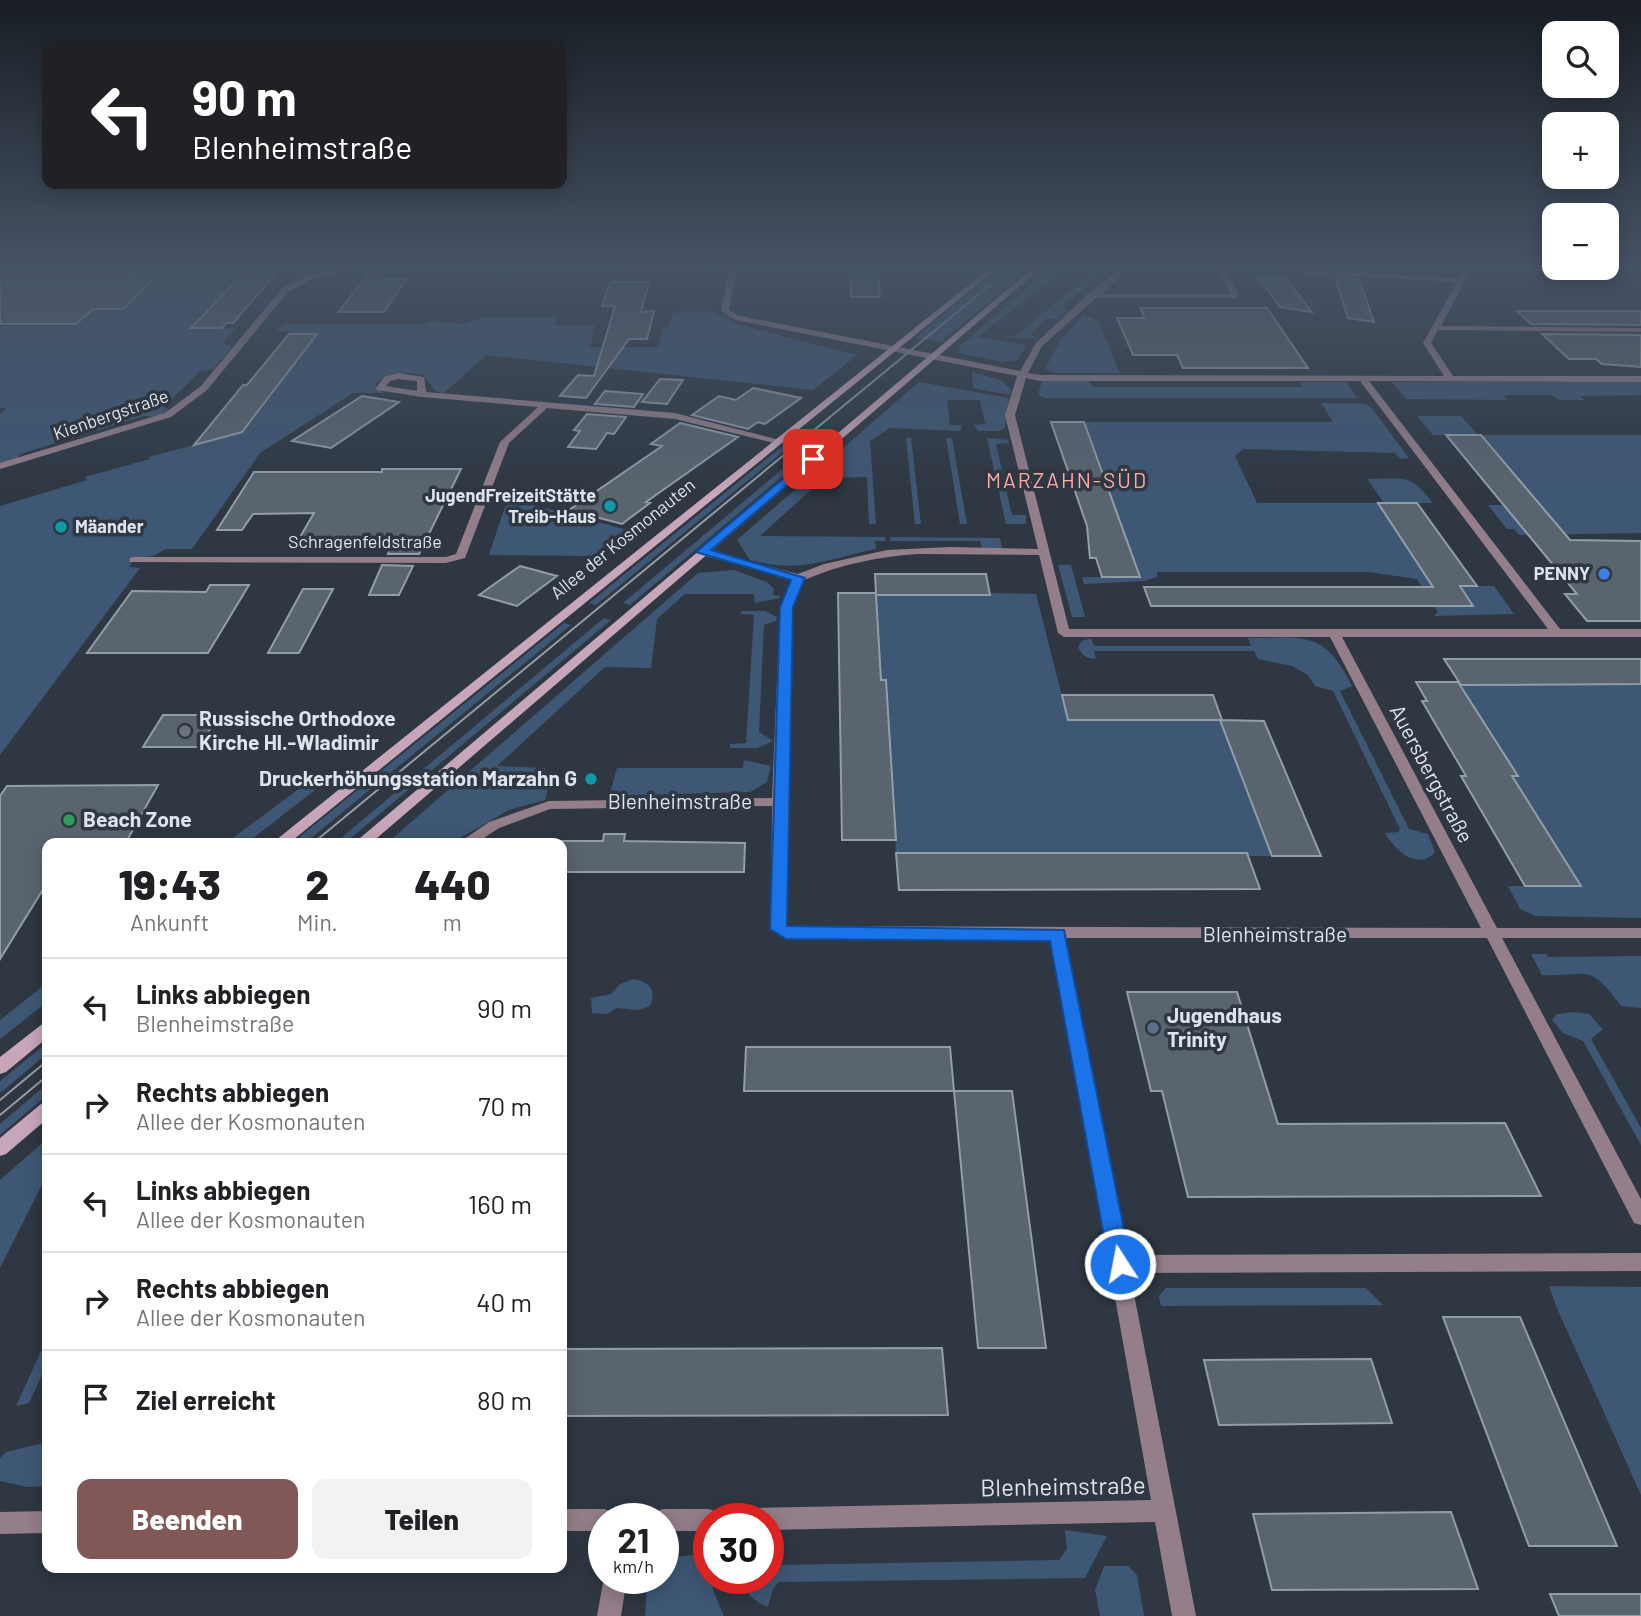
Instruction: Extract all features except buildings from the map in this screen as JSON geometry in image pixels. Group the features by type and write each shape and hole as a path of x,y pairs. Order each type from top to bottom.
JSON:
{"main road":[{"name":"Allee der Kosmonauten","path":"285,838 901,342"},
{"path":"367,838 949,342"},
{"path":"0,1067 42,1033"},
{"path":"0,1149 42,1113"}],"street":[{"name":"Kienbergstraße","path":"0,466 161,418 186,405 204,388 242,342"},
{"name":"Kienbergstraße","path":"854,342 1040,378 1641,379"},
{"path":"1042,342 1022,375 1010,422 1064,633 1641,634"},
{"path":"1427,342 1450,378"},
{"path":"1363,379 1557,633"},
{"path":"422,394 675,416 778,441"},
{"name":"Schragenfeldstraße","path":"134,560 446,560 461,556 505,442 545,405"},
{"path":"702,552 799,578 839,561 879,553 1043,552"},
{"path":"779,802 786,607 799,578"},
{"name":"Auersbergstraße","path":"1334,633 1492,934"},
{"name":"Blenheimstraße","path":"473,838 494,825 549,805 779,802 777,911 779,929 786,933 1641,933"},
{"name":"Blenheimstraße","path":"784,1518 1164,1511 1058,934"},
{"path":"1492,934 1641,1217"},
{"path":"1120,1264 1641,1262"},
{"path":"1164,1511 1184,1616"},
{"path":"567,1520 588,1521"},
{"path":"0,1523 42,1522"},
{"path":"609,1616 612,1594"}],"shaded area":[{"path":"0,342 224,342 232,347 213,369 200,371 164,407 170,410 156,417 144,416 20,454 17,460 0,464 0,414 7,408 0,408"},
{"path":"311,342 591,342 590,347 658,347 659,342 808,342 857,355 813,390 486,355 443,394 435,390 423,375 404,373 385,377 375,385 384,393 353,393 260,453 192,549 166,549 153,556 135,558 129,567 140,568 0,755 0,506 87,480 85,477 150,459 148,457 206,442 267,402"},
{"path":"964,342 1027,345 1017,360 1003,362 959,353 959,347"},
{"path":"1059,342 1107,342 1120,373 1056,373 1045,369"},
{"path":"972,372 1001,380 1011,390 1010,395 973,388"},
{"path":"1042,381 1089,381 1092,387 1302,387 1300,382 1346,382 1357,398 1045,398 1038,395"},
{"path":"1641,381 1641,395 1581,396 1584,400 1559,400 1552,395 1504,396 1507,400 1406,399 1392,382"},
{"path":"919,382 1009,398 1005,428 999,431 978,431 974,425 985,424 980,400 947,400 950,425 962,425 960,431 890,428 870,441 876,524 869,524 867,477 824,478 760,536 885,537 886,541 875,541 876,549 813,564 784,566 750,560 737,540"},
{"path":"1321,403 1361,403 1371,407 1409,458 1400,459 1395,453 1243,449 1235,456 1257,503 1378,503 1433,586 1494,586 1514,614 1434,616 1438,612 1417,579 1368,572 1157,572 1157,577 1144,581 1084,584 1082,577 1139,577 1083,422 1333,422"},
{"path":"1417,416 1461,416 1478,435 1433,435"},
{"path":"1481,435 1641,435 1641,533 1519,535 1514,529 1507,529 1488,505 1539,505"},
{"path":"906,438 911,438 921,524 915,524"},
{"path":"946,438 952,438 967,524 960,524"},
{"path":"987,438 1008,440 1009,443 996,444 1012,515 1026,515 1026,524 1006,524"},
{"path":"790,440 796,441 596,605 589,603"},
{"path":"811,445 818,446 630,605 623,603"},
{"path":"1367,479 1405,479 1418,486 1433,503 1384,503"},
{"path":"507,501 526,503 631,531 599,556 489,555"},
{"path":"890,537 1000,538 1002,548 982,548 980,541 890,541"},
{"path":"1058,565 1071,565 1085,617 1072,617"},
{"path":"734,570 767,582 774,589 773,595 780,598 755,603 754,594 685,594 657,619 651,668 605,667 497,766 545,768 542,783 549,784 545,800 509,810 460,838 393,838 698,573"},
{"path":"1036,594 1068,720 1220,720 1272,856 1248,856 1247,853 1212,856 1211,853 1163,853 1154,856 1153,853 1095,856 1094,853 1036,856 1035,853 988,853 979,856 978,853 896,853 887,703 882,691 887,691 886,680 881,680 880,656 876,656 879,645 876,595"},
{"path":"741,611 765,611 777,617 776,621 764,625 759,732 773,741 757,748 730,748 730,744 746,743 754,615 741,614"},
{"path":"604,618 611,620 351,838 341,838"},
{"path":"564,623 571,625 311,838 298,838"},
{"path":"1091,638 1094,646 1251,646 1248,638 1299,638 1322,646 1342,668 1352,686 1340,691 1409,829 1428,834 1435,852 1428,858 1414,859 1400,851 1389,839 1385,833 1398,832 1400,829 1333,691 1315,686 1308,675 1292,666 1258,659 1254,651 1094,651 1096,659 1093,659 1083,654 1078,647 1082,641"},
{"path":"1641,684 1641,918 1535,916 1520,909 1508,886 1580,886 1512,776 1517,776 1461,685"},
{"path":"744,760 771,766 767,782 750,792 609,796 617,768 743,768"},
{"path":"312,779 324,783 253,838 233,838"},
{"path":"1531,954 1546,954 1548,957 1641,956 1641,1008 1621,1006 1601,982 1587,974 1542,975"},
{"path":"633,979 644,982 652,991 650,1006 638,1010 616,1008 608,1014 592,1013 591,998 611,994 620,984"},
{"path":"42,987 42,1006 0,1039 0,1020"},
{"path":"1557,1014 1589,1014 1603,1029 1591,1039 1641,1128 1641,1145 1583,1041 1563,1033 1552,1020"},
{"path":"42,1047 42,1058 0,1093 0,1081"},
{"path":"42,1088 42,1099 0,1135 0,1124"},
{"path":"42,1143 42,1185 0,1268 0,1180"},
{"path":"1549,1286 1641,1287 1641,1495 1556,1306"},
{"path":"1166,1288 1366,1288 1383,1305 1161,1306 1159,1296"},
{"path":"42,1349 42,1375 29,1403 16,1406"},
{"path":"42,1443 42,1486 27,1487 0,1481 0,1458 6,1452"},
{"path":"1065,1530 1107,1536 1085,1578 784,1582 784,1565 1059,1560 1067,1549"},
{"path":"693,1555 693,1594 715,1594 724,1616 645,1616 646,1594 679,1594 679,1556"},
{"path":"1104,1566 1128,1566 1137,1575 1144,1616 1100,1616 1095,1590"},
{"path":"749,1594 772,1594 768,1607"}],"tram line":[{"path":"319,838 921,342"},
{"path":"0,1100 42,1065"},
{"path":"0,1115 42,1080"}],"place":[{"name":"JugendFreizeitStätte Treib-Haus","path":"610,506"},
{"name":"Mäander","path":"61,527"},
{"name":"PENNY","path":"1604,574"},
{"name":"Russische Orthodoxe Kirche Hl.-Wladimir","path":"185,731"},
{"name":"Druckerhöhungsstation Marzahn G","path":"591,779"},
{"name":"Beach Zone","path":"69,820"},
{"name":"Jugendhaus Trinity","path":"1153,1028"}],"district":[{"name":"MARZAHN-SÜD","path":"1067,481"}],"route":[{"path":"813,459 702,552 799,578 786,607 779,802 779,929 786,933 1058,934 1120,1264"}]}
